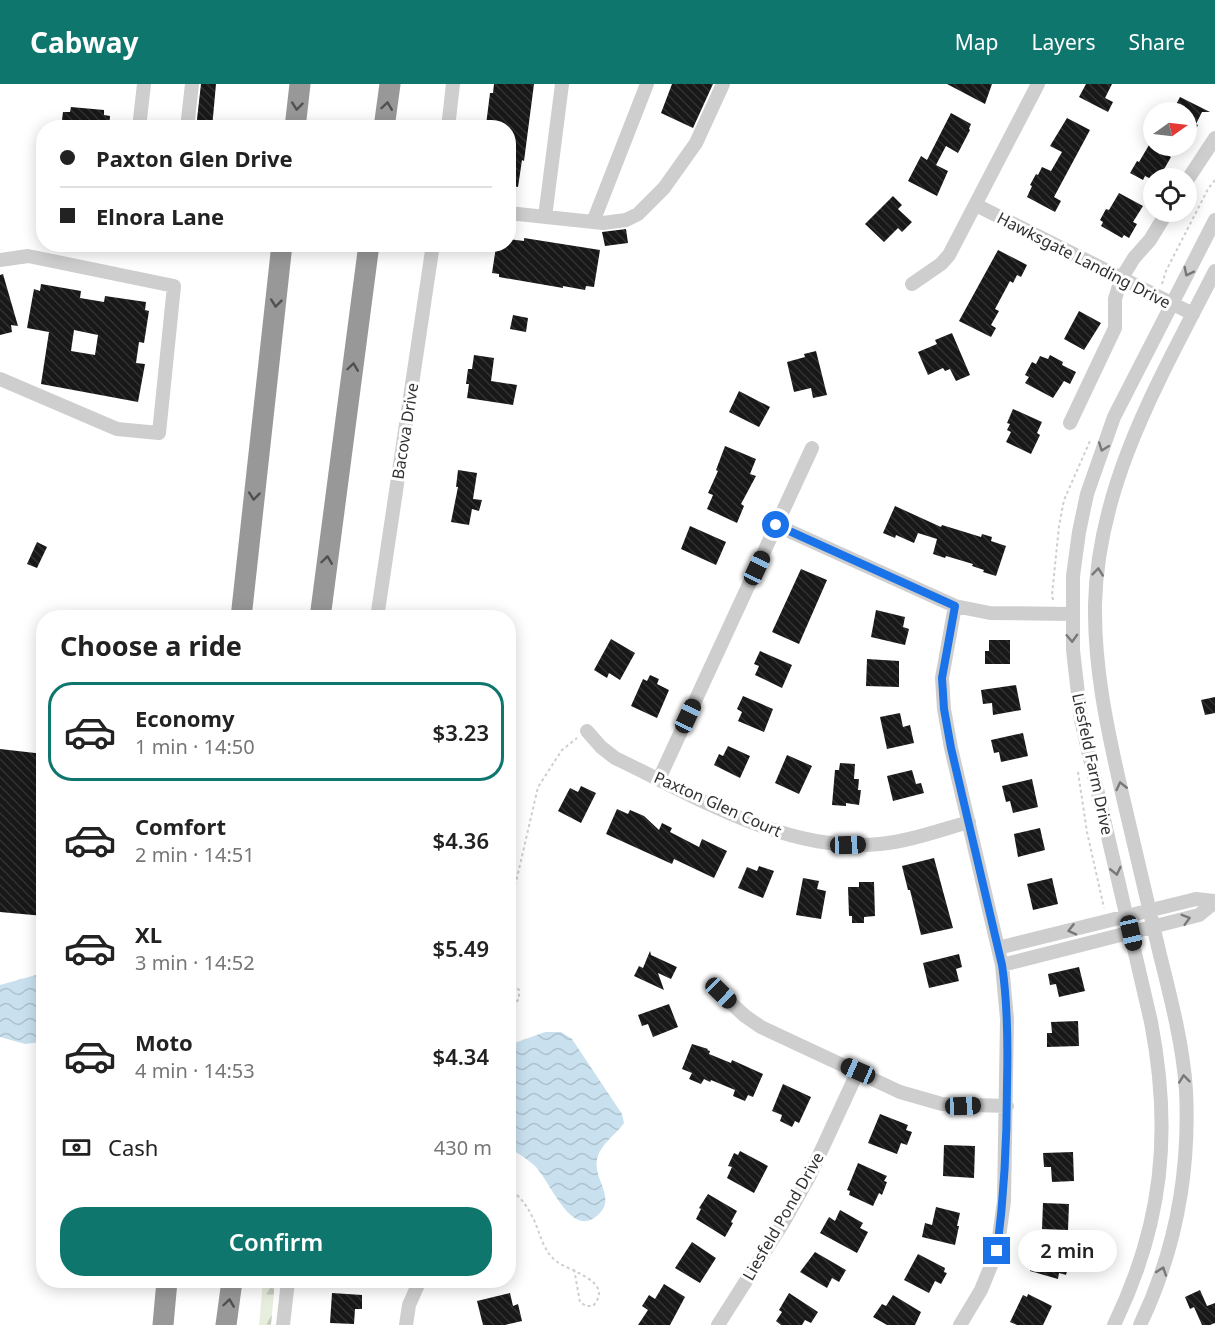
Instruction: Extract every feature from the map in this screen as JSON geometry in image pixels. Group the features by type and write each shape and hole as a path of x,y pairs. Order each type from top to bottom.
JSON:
{"highway":[{"path":"296,120 300,84"},
{"path":"385,120 390,84"},
{"path":"242,610 281,252"},
{"path":"321,610 368,252"},
{"path":"163,1325 166,1288"},
{"path":"226,1325 231,1288"}],"street":[{"path":"141,120 144,84"},
{"path":"188,120 192,84"},
{"path":"449,120 453,84"},
{"path":"545,217 562,84"},
{"path":"593,222 647,84"},
{"path":"516,214 612,223 638,214 652,201 696,143 723,84"},
{"path":"912,284 941,264 949,255 1038,84"},
{"path":"1195,168 1215,138"},
{"name":"Hawksgate Landing Drive","path":"976,205 1193,314"},
{"name":"Liesfeld Farm Drive","path":"1114,1325 1135,1277 1149,1233 1158,1185 1163,1134 1159,1064 1081,720 1074,660 1073,576 1087,494 1114,417 1215,220"},
{"path":"1070,423 1115,328 1115,298 1121,279 1161,222"},
{"name":"Bacova Drive","path":"378,610 432,252"},
{"path":"0,260 28,256 174,286 159,433 117,429 0,378"},
{"name":"Liesfeld Farm Drive","path":"1140,1325 1156,1289 1180,1202 1186,1137 1185,1088 1171,1000 1103,706 1095,639 1095,602 1103,532 1121,466 1145,408 1215,271"},
{"path":"659,779 812,448"},
{"path":"776,525 955,606 990,613 1072,614"},
{"path":"955,606 942,678 944,709 1002,965 1007,1020 1004,1201 997,1251 981,1290 960,1325"},
{"name":"Paxton Glen Court","path":"586,730 601,747 615,758 748,821 779,833 812,841 848,845 880,844 912,838 969,822"},
{"path":"998,948 1196,900 1215,901"},
{"path":"1002,965 1199,915 1215,901"},
{"path":"721,993 744,1016 761,1027 900,1092 942,1104 1007,1106"},
{"name":"Liesfeld Pond Drive","path":"718,1325 783,1223 809,1177 858,1071"},
{"path":"283,1325 287,1288"},
{"path":"406,1325 409,1305 417,1288"}],"path":[{"path":"516,882 538,787 562,750 586,730"},
{"path":"516,986 519,990 519,999 516,1002"},
{"path":"516,1194 533,1217 546,1249 556,1261 574,1269 594,1282 599,1294 593,1306 586,1306 580,1302 574,1269"}],"green space":[{"path":"262,1288 274,1288 271,1325 259,1325"}],"water":[{"path":"36,975 36,1043 25,1044 0,1037 0,985"},
{"path":"545,1032 561,1032 572,1039 622,1114 624,1123 605,1144 597,1159 598,1174 605,1195 603,1209 588,1221 579,1220 570,1215 535,1166 516,1152 516,1042"}],"building":[{"path":"201,84 216,84 213,120 197,120"},
{"path":"494,84 534,84 524,161 522,160 518,187 516,187 516,120 487,120 490,93 493,93"},
{"path":"672,84 713,84 693,128 661,113"},
{"path":"947,84 992,84 985,104"},
{"path":"1086,84 1112,84 1105,98 1113,102 1108,112 1079,97"},
{"path":"1180,97 1190,102 1177,102"},
{"path":"1197,106 1210,112 1202,112 1197,122"},
{"path":"71,107 104,110 104,115 110,116 110,120 62,120 63,112 70,112"},
{"path":"951,113 971,124 970,130 958,153 946,146 936,165 948,171 937,196 908,181 921,156 927,160"},
{"path":"1067,118 1090,130 1054,197 1061,201 1055,212 1027,197 1036,174 1038,175 1042,167 1051,171 1062,152 1050,146"},
{"path":"1143,155 1171,157 1165,168 1143,168 1143,180 1130,173 1137,161 1139,162"},
{"path":"1119,193 1143,206 1133,222 1137,224 1129,238 1124,235 1122,238 1101,226 1103,222 1100,220 1106,209 1109,210"},
{"path":"893,196 902,205 898,209 912,222 902,232 898,228 884,242 865,224"},
{"path":"626,229 628,243 605,246 602,232"},
{"path":"524,238 600,250 594,287 586,286 585,290 563,286 563,288 499,277 499,274 492,273 495,252 516,252 516,240 524,241"},
{"path":"998,250 1027,265 1021,277 1017,275 1013,283 1010,281 995,309 999,311 991,325 996,328 991,337 959,321"},
{"path":"3,274 18,326 11,325 12,332 0,335 0,275"},
{"path":"41,284 81,291 80,298 104,302 105,296 146,302 145,310 149,311 144,343 139,342 136,363 145,364 138,402 41,384 49,332 27,328 34,289 40,291","holes":["74,330 98,335 95,355 71,351"]},
{"path":"1079,311 1101,323 1084,350 1064,339"},
{"path":"513,315 528,318 526,332 510,329"},
{"path":"952,333 970,375 956,381 950,369 945,371 943,368 928,375 918,352 937,344 935,340"},
{"path":"816,351 827,395 813,398 811,388 794,392 787,362"},
{"path":"474,355 494,358 491,381 517,385 513,405 467,398 468,369 472,369"},
{"path":"1050,355 1063,362 1062,365 1076,372 1070,384 1064,381 1053,398 1025,383 1029,377 1025,375 1032,362 1036,364 1040,356 1048,359"},
{"path":"739,391 770,407 759,427 729,412"},
{"path":"1013,409 1042,422 1037,433 1040,435 1031,454 1006,442 1011,432 1007,430 1010,424 1007,423"},
{"path":"725,446 756,459 750,474 756,476 741,504 744,506 737,523 707,509 713,495 708,493 718,471 716,470"},
{"path":"458,470 477,473 473,499 482,500 479,511 472,509 469,525 451,522 458,487 456,487"},
{"path":"895,506 941,527 942,525 981,537 982,534 992,537 991,541 1006,546 996,576 983,572 984,570 972,566 973,564 933,554 937,539 918,533 914,543 896,535 895,538 883,533"},
{"path":"690,526 726,542 716,565 681,549"},
{"path":"37,542 47,547 37,568 27,564"},
{"path":"801,569 827,580 799,644 772,632"},
{"path":"876,610 905,617 903,627 909,629 905,645 871,637"},
{"path":"611,639 635,653 620,680 609,673 607,678 594,670"},
{"path":"989,640 1010,640 1010,664 985,664 985,651 989,651"},
{"path":"760,651 792,665 782,688 755,675 759,666 754,664"},
{"path":"867,659 899,661 899,687 866,686"},
{"path":"650,675 659,679 657,684 669,690 657,718 631,706 643,679 647,681"},
{"path":"1016,685 1021,710 993,715 992,703 983,704 981,690"},
{"path":"743,696 773,709 764,732 738,721 742,712 737,709"},
{"path":"1215,697 1215,713 1205,715 1201,700"},
{"path":"900,713 903,727 910,725 914,743 887,749 880,717"},
{"path":"1023,733 1028,756 1001,762 999,752 994,753 991,740"},
{"path":"728,746 750,756 740,778 714,765 719,754 723,756"},
{"path":"0,749 36,753 36,915 0,912"},
{"path":"787,755 812,766 799,794 775,783"},
{"path":"840,763 855,764 854,779 859,779 858,790 861,790 859,805 846,803 846,806 832,805 835,770 839,770"},
{"path":"912,770 916,784 921,783 924,793 893,801 887,776"},
{"path":"1032,779 1038,807 1013,813 1010,801 1006,802 1002,786"},
{"path":"581,786 596,793 581,823 558,811 570,788 578,792"},
{"path":"617,809 628,814 630,810 644,816 659,830 662,823 672,828 670,832 699,847 702,839 727,851 714,878 674,859 672,864 606,834"},
{"path":"1040,828 1045,850 1018,857 1014,834"},
{"path":"934,858 953,928 921,935 902,866"},
{"path":"759,866 774,871 763,898 738,888 747,867 757,871"},
{"path":"803,878 819,881 817,889 826,891 821,919 796,915"},
{"path":"1052,878 1058,904 1033,910 1027,884"},
{"path":"859,882 874,882 875,916 864,917 864,923 852,923 852,916 849,916 848,887 859,887"},
{"path":"650,951 651,955 677,967 671,979 658,973 664,990 634,976 639,966 643,968"},
{"path":"959,954 962,967 956,969 959,981 929,988 923,963"},
{"path":"1079,967 1085,991 1059,997 1056,984 1050,985 1048,974"},
{"path":"669,1004 678,1027 653,1037 648,1024 642,1026 638,1015"},
{"path":"1078,1021 1079,1046 1047,1047 1047,1033 1052,1033 1051,1022"},
{"path":"692,1044 708,1049 709,1054 731,1063 732,1060 763,1074 753,1097 748,1095 745,1101 733,1096 735,1090 711,1080 710,1082 704,1079 701,1084 689,1079 692,1073 682,1069"},
{"path":"783,1084 811,1097 799,1123 795,1121 792,1127 780,1121 782,1115 772,1111"},
{"path":"880,1114 908,1125 906,1130 912,1132 907,1145 901,1143 897,1154 868,1143"},
{"path":"944,1145 975,1146 974,1178 943,1176"},
{"path":"740,1151 768,1166 754,1193 727,1178 732,1167 728,1166 734,1153 738,1155"},
{"path":"1073,1152 1074,1181 1052,1182 1051,1167 1044,1167 1043,1153"},
{"path":"858,1163 887,1176 882,1195 879,1193 873,1206 849,1195 850,1191 847,1190"},
{"path":"708,1194 737,1211 725,1237 696,1219 701,1209 699,1208"},
{"path":"1043,1203 1069,1204 1068,1230 1042,1229"},
{"path":"936,1207 960,1213 955,1245 922,1237 925,1223 932,1225"},
{"path":"840,1210 863,1223 860,1228 868,1232 857,1253 820,1233 829,1217 835,1221"},
{"path":"692,1242 716,1258 700,1283 675,1268"},
{"path":"1037,1243 1072,1252 1066,1275 1059,1273 1058,1279 1030,1271"},
{"path":"815,1252 846,1270 839,1282 832,1278 827,1288 800,1272"},
{"path":"918,1254 945,1268 944,1272 947,1273 941,1284 935,1281 929,1293 904,1280"},
{"path":"664,1284 685,1297 670,1325 638,1325 648,1310 642,1306 649,1295 655,1299"},
{"path":"1200,1290 1207,1306 1215,1303 1215,1323 1210,1325 1202,1325 1194,1307 1190,1309 1185,1297"},
{"path":"332,1293 362,1295 362,1309 355,1309 354,1324 330,1323"},
{"path":"510,1293 513,1306 518,1304 522,1321 505,1325 483,1325 477,1301"},
{"path":"789,1293 818,1312 811,1323 805,1320 802,1325 781,1325 776,1321 782,1312 779,1310"},
{"path":"1028,1294 1052,1306 1043,1325 1017,1325 1010,1322 1023,1295 1027,1297"},
{"path":"893,1295 921,1312 915,1325 887,1325 873,1317 882,1304 886,1306"}],"route":[{"path":"776,525 955,606 942,678 944,709 1002,965 1006,995 1004,1201 997,1251"}]}
